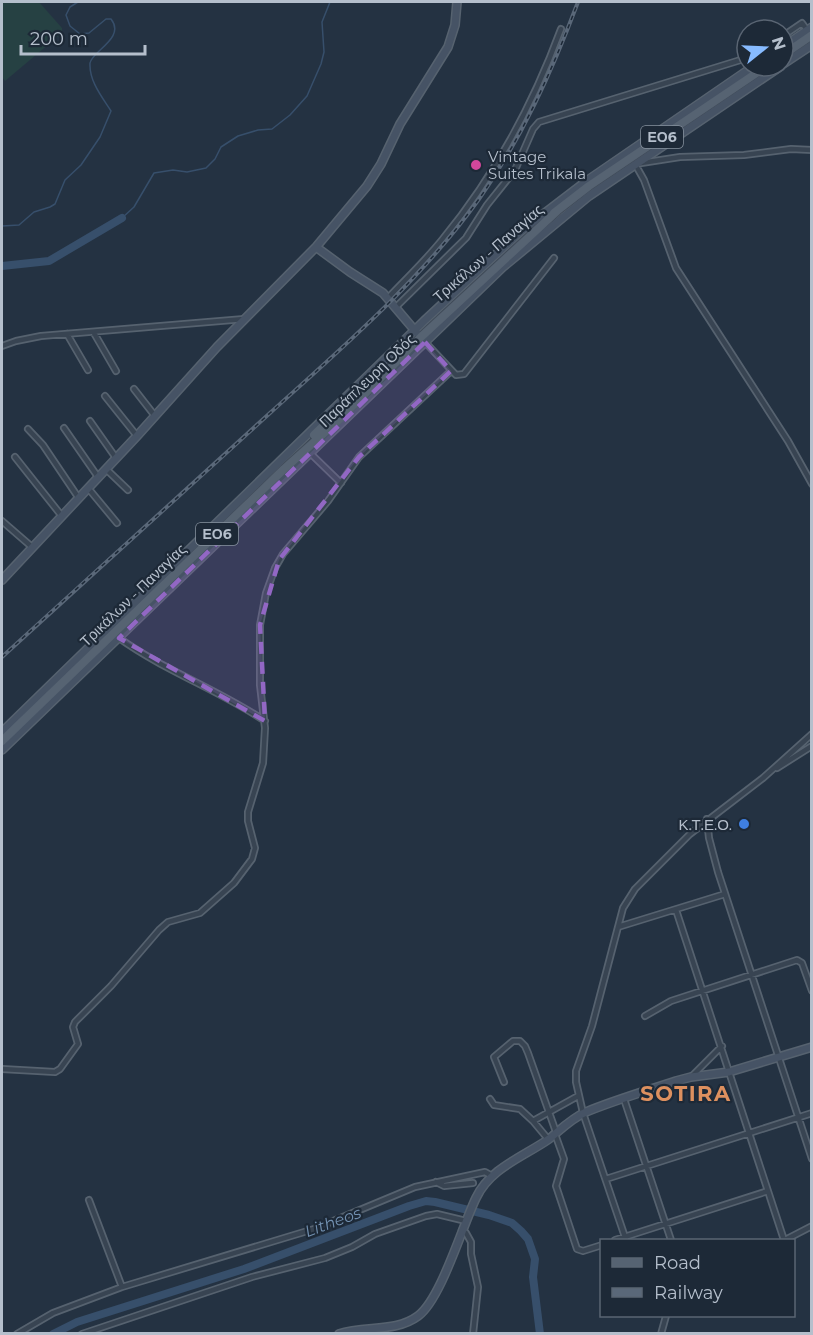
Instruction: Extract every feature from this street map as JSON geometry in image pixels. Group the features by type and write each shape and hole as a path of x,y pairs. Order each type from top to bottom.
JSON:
{"main road":[{"path":"795,44 810,31"},
{"name":"Τρικάλων - Παναγίας","path":"2,741 284,469 317,432 518,241 589,186 750,78"},
{"path":"140,597 149,599"}],"street":[{"path":"2,580 244,319 316,247 367,186 381,164 400,124 448,47 455,25 457,2"},
{"path":"795,28 802,23 810,31 795,40"},
{"path":"388,297 441,241 477,192 524,115 561,28"},
{"name":"Παράπλευρη Οδός","path":"795,56 812,45"},
{"path":"396,307 466,238 492,199 510,179 533,129 539,122 735,62"},
{"name":"Παράπλευρη Οδός","path":"2,732 310,453 512,239 547,210 737,78"},
{"name":"Παράπλευρη Οδός","path":"2,750 115,631 140,597 420,336 589,196 763,78"},
{"path":"812,150 791,149 635,164 644,180 676,268 788,441 812,484"},
{"path":"316,247 388,297 420,336 459,376 468,371 554,258"},
{"path":"2,346 29,338 94,333 115,328 244,319"},
{"path":"94,333 117,371"},
{"path":"67,334 88,370"},
{"path":"2,1069 49,1072 59,1070 78,1044 73,1027 75,1022 111,986 154,935 168,922 200,913 232,886 255,853 248,812 264,759 265,721 260,680 260,625 266,593 279,560 372,443 452,371"},
{"path":"134,388 155,416"},
{"path":"105,396 137,436"},
{"path":"90,421 116,458"},
{"path":"64,428 98,477"},
{"path":"28,429 43,445 78,497"},
{"path":"310,453 341,483"},
{"path":"15,456 61,515"},
{"path":"106,469 128,490"},
{"path":"88,488 117,523"},
{"path":"2,521 32,548"},
{"path":"115,631 168,668 236,702 265,721"},
{"path":"768,1191 625,1239 578,1096 576,1071 592,1026 623,908 632,892 697,827 774,769 812,734"},
{"path":"774,769 812,746"},
{"path":"707,819 709,838 725,894 812,1159"},
{"path":"697,827 705,831 709,838"},
{"path":"618,927 725,894"},
{"path":"676,910 784,1239"},
{"path":"645,1016 666,1003 702,990 800,961 812,991"},
{"path":"504,1082 494,1058 513,1041 520,1041 528,1053 549,1112 553,1135 564,1159 556,1186 578,1249 583,1251 600,1246"},
{"path":"691,1077 722,1046"},
{"path":"339,1334 402,1324 422,1313 435,1294 475,1199 492,1176 583,1113 691,1077 729,1072 812,1047"},
{"path":"533,1121 578,1096"},
{"path":"490,1099 494,1105 520,1109 553,1135"},
{"path":"624,1099 671,1239"},
{"path":"606,1179 812,1113"},
{"path":"17,1334 52,1312 122,1287 314,1229 415,1187 486,1172 492,1176"},
{"path":"470,1176 473,1183 481,1190"},
{"path":"436,1182 444,1186 473,1183"},
{"path":"89,1200 122,1287"},
{"path":"82,1334 252,1277 325,1258 375,1234 426,1216 437,1214 466,1221"},
{"path":"786,1239 812,1226"},
{"path":"462,1230 471,1242 477,1287 473,1334"},
{"path":"661,1334 666,1317"}],"highlighted area":[{"path":"425,342 451,371 359,457 279,560 260,625 265,721 119,638"}],"green space":[{"path":"2,2 39,2 62,28 62,33 5,81 2,77"}],"waterway":[{"path":"2,226 19,225 34,212 55,204 65,180 81,165 100,137 111,111 94,82 90,63 111,38 114,26 111,19 106,19 89,33 80,34 70,26 66,15 70,7 78,2"},
{"path":"122,218 134,207 154,173 173,170 187,172 206,168 215,159 221,147 238,136 258,130 272,129 290,115 307,96 321,64 324,52 322,22 330,2"},
{"path":"2,266 49,261 122,218"},
{"name":"Litheos","path":"53,1334 77,1322 244,1269 426,1201 489,1215 512,1223 528,1239 535,1259 533,1277 540,1334"}],"railway":[{"path":"2,657 380,312 432,258 479,199 509,152 547,79 578,2"}],"place":[{"name":"Vintage Suites Trikala","path":"476,165"},
{"name":"Κ.Τ.Ε.Ο.","path":"744,824"}],"district":[{"name":"SOTIRA","path":"686,1093"}]}
